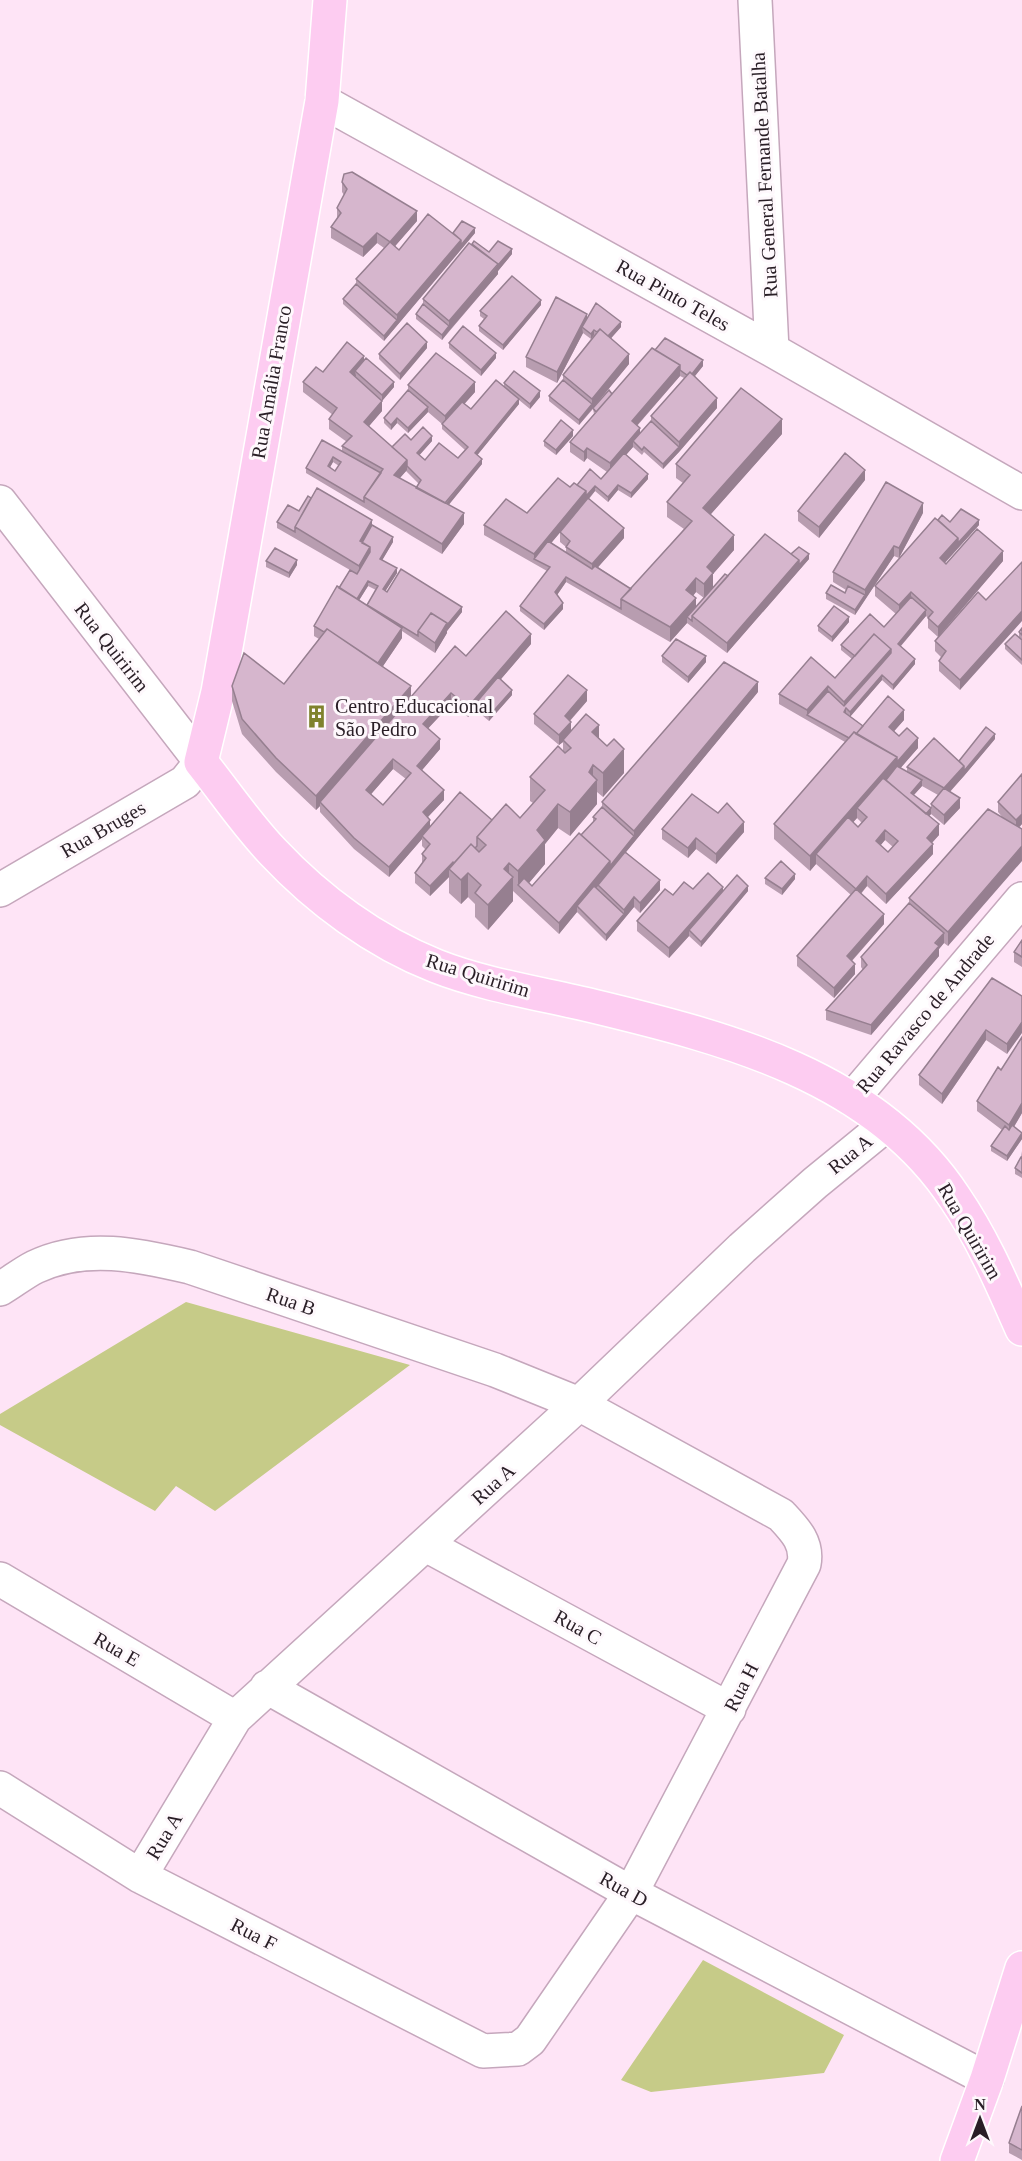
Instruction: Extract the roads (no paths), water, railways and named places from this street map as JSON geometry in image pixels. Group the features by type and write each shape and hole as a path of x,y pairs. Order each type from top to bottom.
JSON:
{"main road":[{"name":"Rua Amália Franco","path":"201,762 218,692 322,101 330,0"},
{"name":"Rua Quiririm","path":"201,762 272,851 340,912 384,940 436,966 742,1045 791,1066 852,1099 923,1158 955,1197 989,1257 1022,1329"},
{"path":"957,2161 987,2079 1022,1968"}],"street":[{"name":"Rua General Fernande Batalha","path":"755,0 772,350"},
{"name":"Rua Pinto Teles","path":"322,101 772,350 1022,493"},
{"name":"Rua Quiririm","path":"0,502 201,762"},
{"name":"Rua Bruges","path":"0,890 185,782 201,762"},
{"name":"Rua Ravasco de Andrade","path":"852,1099 1022,899"},
{"name":"Rua A","path":"141,1876 235,1718 579,1404 742,1248 814,1183 886,1125"},
{"name":"Rua B","path":"0,1289 36,1266 84,1252 138,1255 190,1267 495,1370 579,1404"},
{"name":"Rua H","path":"518,2049 530,2040 631,1893 804,1564 806,1551 798,1533 781,1515 579,1404"},
{"name":"Rua C","path":"426,1545 729,1709"},
{"name":"Rua E","path":"0,1579 235,1718"},
{"name":"Rua D","path":"267,1687 631,1893 987,2079"},
{"name":"Rua F","path":"0,1788 141,1876 483,2051 518,2049"}],"place":[{"name":"Centro Educacional São Pedro","path":"317,717"}]}
